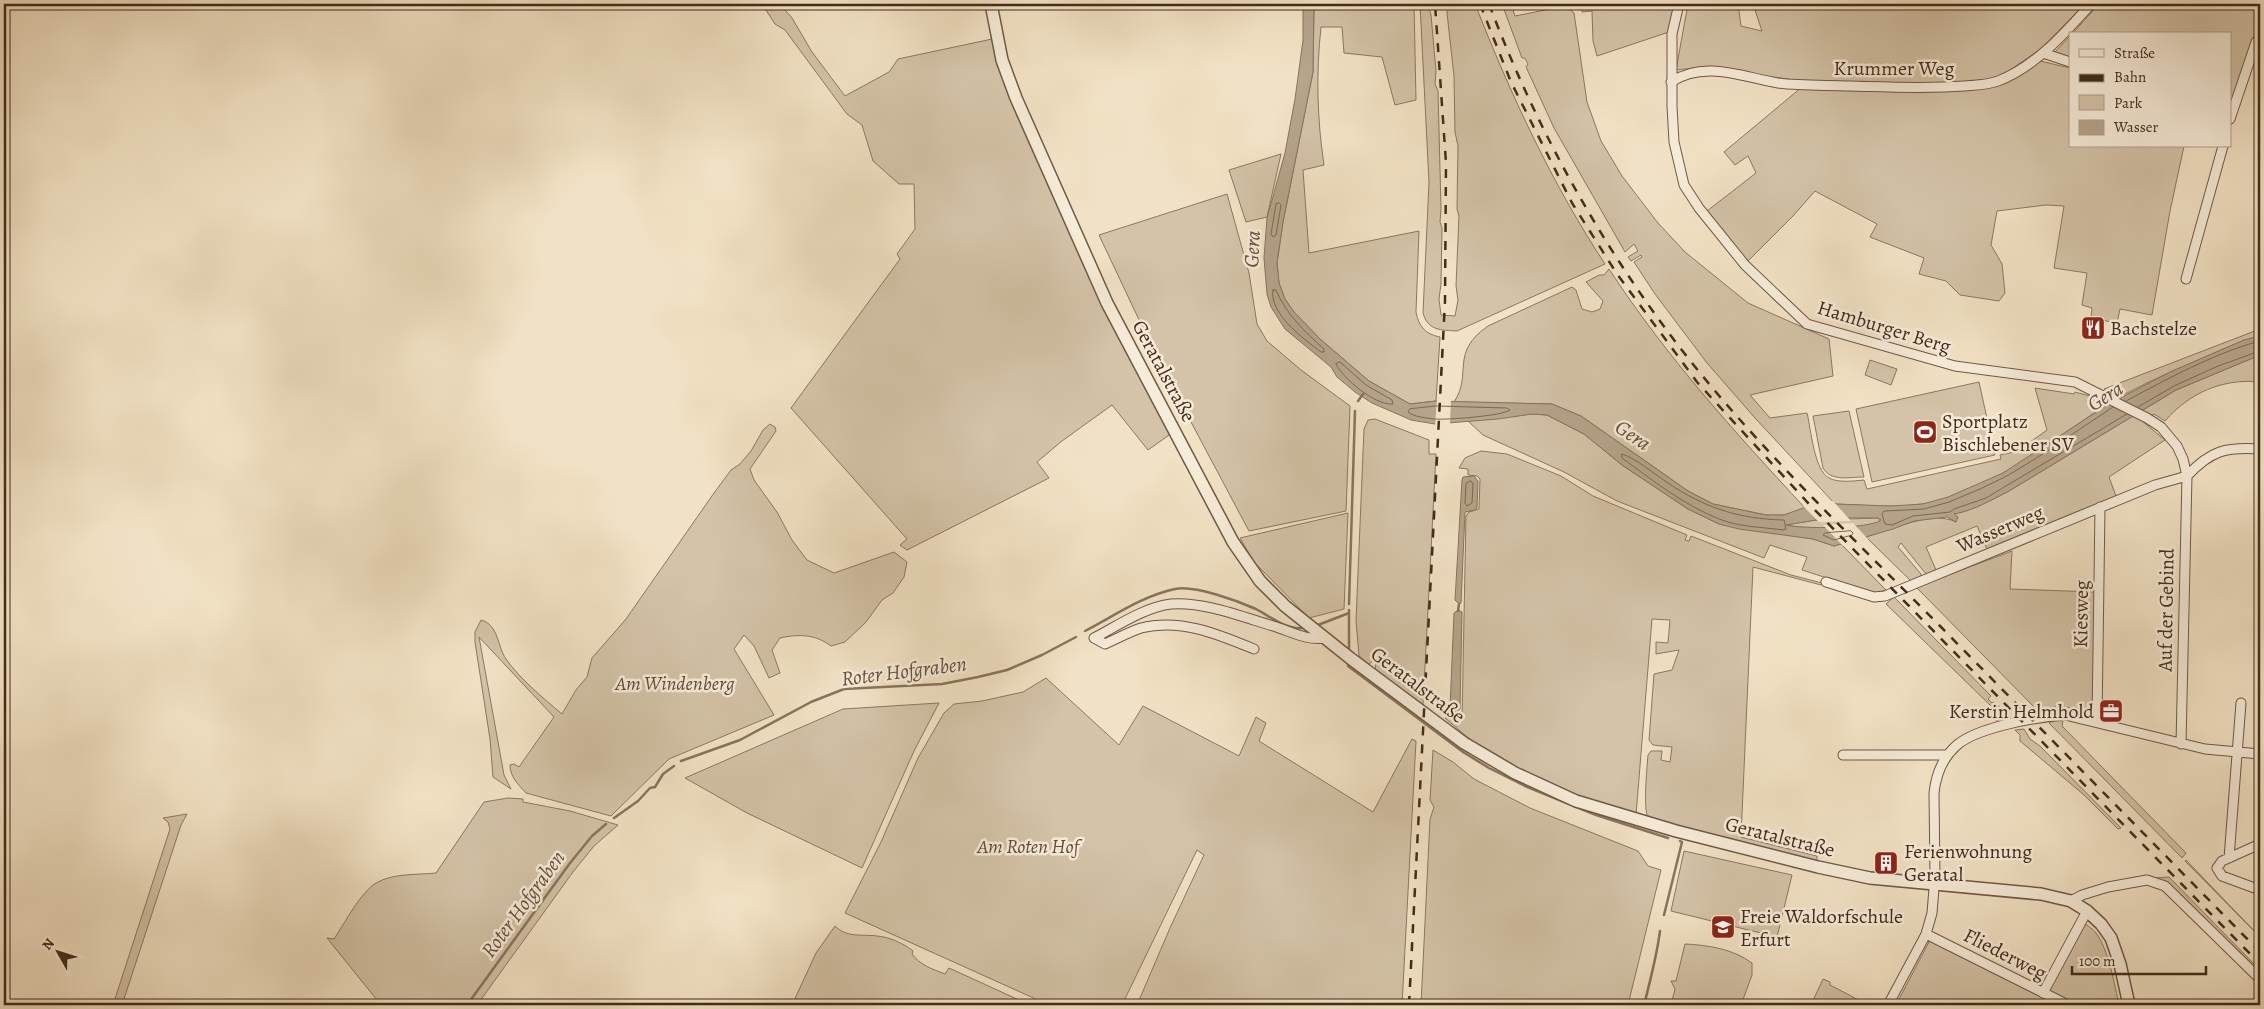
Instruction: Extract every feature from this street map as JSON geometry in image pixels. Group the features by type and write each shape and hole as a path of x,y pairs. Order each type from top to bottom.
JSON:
{"street":[{"name":"Geratalstraße","path":"991,4 1002,60 1016,98 1106,303 1244,560 1260,581 1285,606 1346,655 1464,743 1515,773 1576,801 1669,829 1818,867 1870,878 2041,894 2071,901 2087,911 2101,924 2111,938 2120,964 2129,1005"},
{"name":"Hamburger Berg","path":"1679,4 1672,34 1671,82 1674,142 1682,178 1689,194 1745,265 1807,324 1931,361 1955,366 2068,380 2103,395 2147,418 2170,436 2183,459 2187,476"},
{"name":"Krummer Weg","path":"1671,82 1700,70 1724,72 1780,83 1939,88 1997,81 2043,53 2091,4"},
{"path":"2232,111 2256,42"},
{"path":"2043,53 2069,62"},
{"path":"2186,279 2222,148"},
{"path":"2187,476 2213,454 2225,449 2260,449"},
{"name":"Wasserweg","path":"1826,582 1869,595 1885,596 2155,485 2187,476"},
{"name":"Auf der Gebind","path":"2181,744 2187,476"},
{"name":"Kiesweg","path":"2097,722 2100,507"},
{"path":"1254,649 1224,636 1180,624 1140,629 1104,644 1094,638 1145,612 1171,604 1194,605 1239,615 1308,638 1324,638"},
{"path":"2229,858 2241,703"},
{"path":"1888,1005 1926,934 1932,913 1934,885 1934,793 1936,779 1947,755 1966,739 2013,723 2044,716 2065,715 2181,744 2238,753 2260,754"},
{"path":"1843,755 1947,755"},
{"path":"2260,844 2218,864 2217,871 2220,875 2260,890"},
{"path":"2071,901 2082,894 2147,880 2165,886 2260,979"},
{"path":"2043,993 2087,911"},
{"name":"Fliederweg","path":"1926,934 2068,1005"}],"green space":[{"path":"762,4 780,4 792,18 812,52 845,96 889,72 898,59 992,39 1006,83 1172,433 1148,450 1112,405 1062,441 1037,462 1049,478 907,550 900,545 907,539 791,408 900,259 897,254 915,229 914,184 899,184 873,161 862,125 847,114 785,30 775,24"},
{"path":"1314,4 1414,4 1416,100 1395,105 1382,57 1344,53 1342,27 1321,27 1318,96 1324,165 1303,170 1309,253 1419,231 1416,312 1419,322 1424,329 1430,334 1440,337 1436,401 1410,404 1369,381 1320,339 1294,312 1285,299 1279,283 1277,263 1283,222 1313,72"},
{"path":"1420,4 1428,4 1431,15 1436,71 1435,84 1438,91 1440,222 1442,228 1439,299 1441,315 1455,316 1458,300 1456,286 1459,216 1457,209 1458,146 1455,132 1454,76 1447,13 1448,4 1475,4 1533,137 1567,202 1605,264 1457,331 1441,330 1432,326 1425,319 1423,313 1429,182"},
{"path":"1502,4 1511,4 1515,16 1566,6 1574,13 1587,102 1601,141 1622,176 1658,223 1685,252 1748,303 1829,339 1833,376 1750,395 1770,418 1807,413 1820,467 1824,474 1833,480 1864,480 1867,489 2001,459 2000,455 2018,451 2047,430 2035,388 2074,394 2075,392 2097,398 2109,392 2104,389 2260,329 2260,336 2220,350 2127,393 2041,450 1970,490 1946,499 1922,504 1879,506 1835,504 1707,363 1655,294 1634,262 1642,257 1641,255 1631,261 1628,257 1638,251 1634,244 1625,252 1554,128 1526,67 1528,64 1525,58 1522,58"},
{"path":"1582,4 1676,4 1669,32 1597,56 1593,41 1592,11 1582,12"},
{"path":"1688,4 1738,4 1741,26 1762,31 1753,4 2085,4 2042,48 2000,77 1998,86 2040,61 2069,68 2069,148 2184,148 2170,211 2152,315 2120,309 2117,323 2091,318 2092,308 2082,305 2087,273 2054,268 2064,206 2046,205 1997,211 1991,245 2002,264 2005,293 1999,301 1960,295 1946,281 1919,274 1924,258 1870,237 1877,224 1815,191 1747,262 1707,211 1756,173 1748,156 1735,165 1724,152 1802,87 1937,91 1928,85 1808,82 1704,67 1676,70"},
{"path":"2099,4 2260,4 2260,27 2251,42 2232,100 2232,32 2074,32"},
{"path":"2069,37 2069,58 2055,52"},
{"path":"1281,154 1267,217 1246,222 1229,170"},
{"path":"1227,194 1249,273 1257,324 1267,341 1301,370 1350,406 1346,511 1249,531 1158,360 1099,235"},
{"path":"1609,269 1631,302 1678,364 1727,422 1805,508 1784,515 1766,515 1713,504 1688,491 1581,416 1552,404 1454,402 1462,382 1465,355 1469,345 1476,336 1488,326 1572,287 1576,290 1582,309 1592,312 1600,309 1603,301 1586,282 1599,275 1604,275"},
{"path":"2260,355 2260,382 2246,381 2220,385 2196,395 2174,411 2165,421 2154,414 2142,421 2165,440 2109,477 2116,496 1987,549 1977,526 1926,547 1936,570 1926,574 1901,543 1898,547 1921,574 1921,576 1911,581 1866,537 1911,522 1935,518 1956,522 1953,514 1968,510 2009,491 2176,390"},
{"path":"1870,360 1897,369 1891,385 1865,375"},
{"name":"Sportplatz Bischlebener SV","path":"1979,382 1995,455 1872,482 1856,409"},
{"path":"1849,411 1864,477 1836,477 1826,472 1823,468 1813,416"},
{"path":"1532,414 1547,415 1584,434 1622,465 1688,509 1719,524 1813,539 1834,546 1841,544 1886,590 1874,593 1802,570 1807,557 1770,545 1764,558 1617,501 1564,472 1483,435 1468,421"},
{"path":"1375,419 1429,440 1429,454 1436,454 1423,705 1375,669 1376,664 1373,661 1369,664 1359,656 1356,621 1364,429 1368,420"},
{"name":"Am Windenberg","path":"770,424 775,427 776,431 750,469 754,480 777,512 792,540 807,560 834,573 894,552 907,562 904,577 893,593 882,600 866,622 845,642 831,646 819,639 807,636 780,638 772,650 780,673 769,678 754,646 744,635 734,649 774,715 669,759 611,816 526,793 515,780 511,773 510,765 514,764 519,767 554,717 479,637 504,775 511,789 493,777 490,739 475,642 475,632 481,620 491,626 503,654 518,674 562,714 576,690 587,677 592,658 626,619 714,493 731,470 740,464 751,451 763,430"},
{"path":"1481,451 1507,454 1561,476 1593,496 1687,535 1685,540 1689,541 1691,536 1791,575 1822,583 1821,585 1753,567 1741,837 1817,856 1817,861 1648,818 1646,778 1648,755 1651,751 1662,751 1661,760 1670,762 1672,747 1653,745 1649,740 1654,674 1672,670 1679,650 1656,654 1656,642 1668,643 1670,620 1652,619 1636,815 1616,810 1554,787 1514,767 1478,745 1445,718 1462,719 1466,516 1469,512 1479,509 1480,479 1477,476 1468,475 1468,469 1459,468 1465,458"},
{"path":"1348,513 1344,609 1309,618 1254,562 1240,538"},
{"path":"1878,518 1880,521 1872,524 1848,527 1819,528 1785,525 1816,520"},
{"path":"2012,551 2010,589 2095,592 2094,708 2091,711 2057,706 2038,711 1916,587"},
{"path":"1894,597 1991,696 1988,699 2011,717 1996,721 1991,706 1886,604"},
{"name":"Am Roten Hof","path":"1046,678 1119,745 1143,706 1239,756 1256,717 1266,723 1259,741 1373,812 1412,739 1416,741 1402,1005 1137,1005 1204,855 1197,850 1122,1005 1049,1005 845,913 881,842 918,758 944,713 954,704 982,701 1023,692"},
{"path":"939,703 914,751 862,868 747,813 685,778 843,709"},
{"path":"2055,720 2063,721 2062,726 2186,853 2182,858 2049,723"},
{"path":"2024,729 2030,739 2040,746 2121,828 2118,829 2083,794 2020,741 2020,735 2015,730"},
{"path":"1433,750 1453,762 1474,779 1530,808 1638,851 1648,866 1661,870 1628,1005 1421,1005 1430,819 1434,807 1430,800"},
{"path":"508,798 523,799 523,802 570,811 618,825 594,846 573,872 477,1005 381,1005 327,938 334,939 365,893 376,883 397,876 436,873 484,802"},
{"path":"187,814 181,825 122,1005 113,1005 170,829 168,822 163,818"},
{"path":"1684,851 1792,875 1777,937 1671,911"},
{"path":"2186,860 2260,937 2185,861"},
{"path":"2169,877 2260,970 2260,975 2171,885 2155,878"},
{"path":"2084,923 2096,933 2104,948 2119,1005 2073,1005 2047,992"},
{"path":"835,926 849,934 871,935 896,941 913,951 912,954 915,958 931,968 945,974 949,968 1030,1005 792,1005 816,953"},
{"path":"1931,938 2063,1005 1896,1005"},
{"path":"1685,944 1703,945 1720,949 1737,954 1752,963 1752,975 1741,1005 1671,1005 1675,989 1671,981 1676,981"},
{"path":"1823,979 1830,982 1830,985 1868,1005 1811,1005"}],"water":[{"path":"1303,4 1314,4 1313,72 1283,222 1277,263 1279,283 1285,299 1294,312 1320,339 1369,381 1410,404 1436,401 1552,404 1581,416 1688,491 1713,504 1766,515 1784,515 1803,508 1835,504 1891,506 1923,504 1948,497 2003,473 2107,405 2170,372 2244,340 2260,336 2260,355 2176,390 2009,491 1975,508 1954,514 1958,517 1956,522 1947,517 1914,521 1834,546 1813,539 1739,529 1719,524 1688,509 1622,465 1584,434 1547,415 1532,414 1435,424 1411,420 1372,403 1337,377 1331,367 1285,329 1271,307 1267,294 1264,258 1267,218 1285,153 1303,40","holes":["1878,518 1881,520 1850,527 1820,528 1786,525 1816,520"]},
{"path":"1474,476 1478,481 1477,508 1465,512 1461,603 1459,604 1455,600 1462,480 1463,477"},
{"path":"1458,610 1462,612 1460,709 1456,712 1450,708 1454,613"}],"pier":[{"path":"1437,399 1451,399 1450,425 1435,426"},
{"path":"1833,501 1851,521 1819,522 1803,506"},
{"path":"1853,523 1868,539 1843,546 1823,525"}],"waterway":[{"path":"1358,401 1363,394"},
{"path":"1349,604 1355,411"},
{"name":"Roter Hofgraben","path":"1085,631 1151,596 1183,588 1205,591 1228,598 1256,609 1284,625 1302,628"},
{"path":"1458,611 1459,604"},
{"path":"1349,610 1349,649"},
{"name":"Roter Hofgraben","path":"1318,625 1349,613"},
{"name":"Roter Hofgraben","path":"681,761 740,740 811,702 844,689 942,684 978,677 1007,670 1042,655 1076,637"},
{"path":"1348,664 1348,666 1463,752 1489,768 1525,786 1596,815 1668,838"},
{"name":"Roter Hofgraben","path":"614,818 638,801 650,788 655,787 663,774 674,766"},
{"name":"Roter Hofgraben","path":"467,1005 570,863 592,836 606,824"},
{"path":"1664,915 1682,842 1680,841"},
{"path":"1644,1005 1660,931"}],"railway":[{"path":"1409,1005 1445,301 1446,163 1435,4"},
{"path":"1480,4 1511,82 1572,203 1617,274 1697,382 1809,504 2260,964"},
{"path":"1489,4 1527,95 1572,184 1623,268 1651,309 1711,386 1806,491 2260,952"}],"place":[{"name":"Bachstelze","path":"2093,328"},
{"name":"Sportplatz Bischlebener SV","path":"1925,432"},
{"name":"Kerstin Helmhold","path":"2111,711"},
{"name":"Ferienwohnung Geratal","path":"1886,863"},
{"name":"Freie Waldorfschule Erfurt","path":"1723,927"}],"water label":[{"name":"Gera","path":"1252,249"},
{"name":"Gera","path":"2105,396"},
{"name":"Gera","path":"1633,435"}]}
